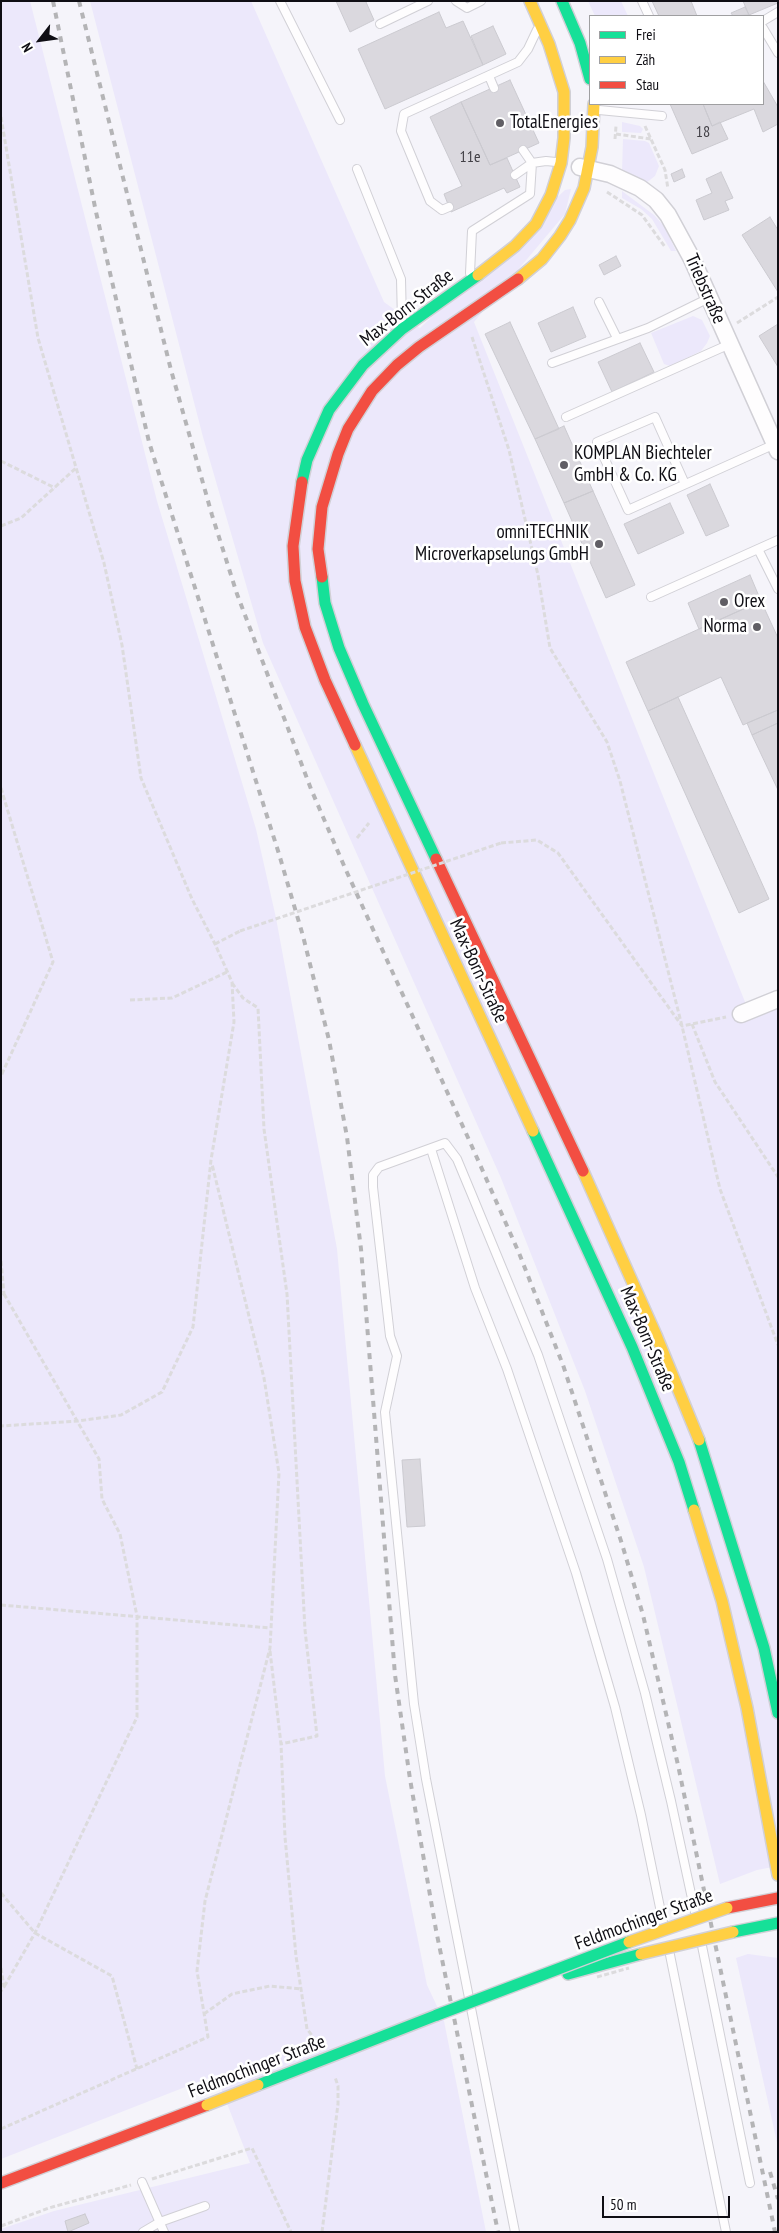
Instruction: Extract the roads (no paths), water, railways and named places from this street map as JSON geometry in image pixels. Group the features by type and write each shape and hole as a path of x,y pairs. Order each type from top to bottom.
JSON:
{"main road":[{"path":"530,1 540,23 564,92 566,118 561,163"},
{"path":"562,1 589,70"},
{"path":"588,169 594,107"},
{"name":"Max-Born-Straße","path":"561,163 551,195 536,224 515,246 466,284 402,329 363,365 329,410 307,460 298,501 293,546 295,581 305,627 325,680 632,1346 679,1462 722,1601 747,1708 778,1875"},
{"name":"Max-Born-Straße","path":"588,169 584,188 570,220 542,258 510,286 419,347 382,380 358,411 338,454 322,508 318,549 324,603 350,672 565,1132 656,1335 704,1453 764,1648 778,1714"},
{"name":"Feldmochinger Straße","path":"1,2183 207,2105 437,2014 526,1983 614,1947 727,1908 778,1898"},
{"name":"Feldmochinger Straße","path":"526,1983 733,1932 778,1923"}],"street":[{"name":"Triebstraße","path":"561,163 610,174 640,188 656,200 668,215 775,437"},
{"path":"741,1014 778,999"}],"lane":[{"path":"280,1 340,120"},
{"path":"380,24 428,1"},
{"path":"456,1 467,8 481,1"},
{"path":"642,1 649,15"},
{"path":"764,20 778,12"},
{"path":"449,207 442,210 436,208 430,201 401,131 404,114 518,62 528,49 540,23"},
{"path":"764,30 778,53"},
{"path":"488,76 494,88"},
{"path":"594,107 662,116"},
{"path":"466,284 470,274 472,231 530,194 532,163 523,150"},
{"path":"515,175 532,163 546,160 561,163"},
{"path":"358,169 402,279 402,329"},
{"path":"552,363 648,328 709,298"},
{"path":"599,302 617,338"},
{"path":"566,417 727,338"},
{"path":"685,484 655,416 597,442 628,510 685,484 775,437"},
{"path":"651,597 778,540"},
{"path":"758,548 778,589"},
{"path":"515,2232 426,1779 414,1704 385,1412 397,1356 390,1336 378,1242 374,1175 379,1167 446,1143 457,1159 534,1346 607,1559 645,1693 671,1801 697,1926"},
{"path":"431,1149 475,1288 520,1405 573,1564 615,1707 655,1882 726,2232"},
{"path":"699,1935 750,2183"},
{"path":"142,2182 164,2232"},
{"path":"143,2232 160,2222 205,2206"}],"railway":[{"path":"53,1 96,212 149,442 279,854 303,936 329,1040 347,1137 361,1249 395,1675 410,1779 436,1930 498,2232"},
{"path":"79,1 171,370 212,515 237,594 311,789 519,1253 563,1365 622,1544 643,1615 678,1765 775,2232"},
{"path":"770,2172 778,2199"}],"place":[{"name":"TotalEnergies","path":"500,123"},
{"name":"KOMPLAN Biechteler GmbH & Co. KG","path":"564,465"},
{"name":"omniTECHNIK Microverkapselungs GmbH","path":"599,544"},
{"name":"Orex","path":"724,602"},
{"name":"Norma","path":"757,627"}]}
